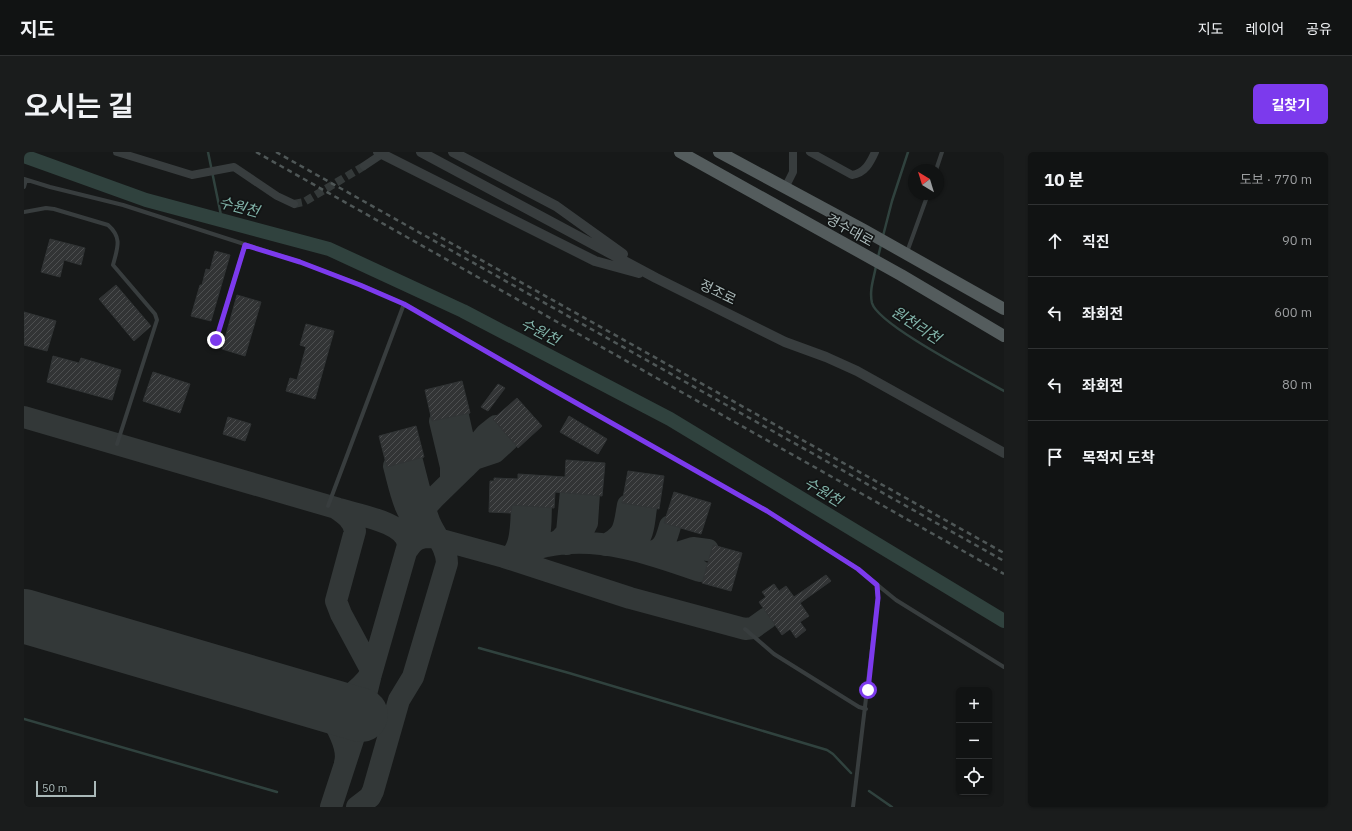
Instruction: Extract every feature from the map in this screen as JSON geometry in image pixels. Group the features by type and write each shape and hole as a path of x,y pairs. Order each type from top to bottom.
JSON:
{"main road":[{"name":"경수대로","path":"680,152 901,275 1004,336"},
{"name":"경수대로","path":"719,152 864,230 1004,309"}],"street":[{"path":"117,152 192,175 234,167 277,196 294,204"},
{"name":"정조로","path":"421,152 656,278 785,342 857,371 1004,454"},
{"path":"453,152 556,206 656,278"},
{"path":"785,188 793,172 793,152"},
{"path":"810,152 852,175 858,174 864,170 871,161 875,152"},
{"path":"364,166 381,153 595,261 656,278"}],"lane":[{"path":"938,164 942,152"},
{"path":"24,187 25,180 123,205 300,262 404,304 767,511 858,569 896,600 1004,668"},
{"path":"906,254 926,200"},
{"path":"24,212 54,208 108,225 116,233 118,244 113,265 155,314 157,320 117,444"},
{"path":"216,340 245,245"},
{"path":"328,506 404,304"},
{"path":"853,807 866,709 878,598 877,585"},
{"path":"746,629 774,654 859,707 866,709"}],"building":[{"path":"50,239 85,248 81,265 64,260 60,277 41,272"},
{"path":"215,251 230,255 211,321 191,316 200,285 202,285 206,269 210,270"},
{"path":"116,285 151,326 134,341 99,299"},
{"path":"237,295 261,302 245,356 222,349"},
{"path":"24,312 56,321 47,351 24,345"},
{"path":"306,324 334,331 315,399 286,391 290,378 297,380 306,347 300,345"},
{"path":"53,356 79,363 81,358 121,370 112,400 47,382"},
{"path":"153,372 190,384 180,413 143,401"},
{"path":"462,381 470,413 432,421 425,390"},
{"path":"498,384 505,388 488,411 481,407"},
{"path":"517,398 542,426 518,448 493,419"},
{"path":"569,416 607,439 598,454 560,432"},
{"path":"228,417 251,424 245,441 223,434"},
{"path":"416,426 424,457 387,467 379,436"},
{"path":"566,460 605,463 602,496 555,492 554,508 512,505 511,513 489,512 490,481 494,481 494,478 518,479 518,474 565,477"},
{"path":"628,471 664,476 659,509 622,503"},
{"path":"674,492 711,503 701,534 664,523"},
{"path":"713,545 742,553 731,591 702,583"},
{"path":"826,575 831,581 800,603 809,616 800,622 806,630 796,638 790,629 782,635 759,602 766,597 762,592 774,584 779,591 786,586 794,597"}],"waterway":[{"path":"208,152 222,220"},
{"name":"원천리천","path":"883,236 892,201 908,152"},
{"name":"수원천","path":"24,156 146,200 329,249 463,311 670,419 1004,621"},
{"name":"원천리천","path":"878,257 881,245"},
{"name":"원천리천","path":"876,266 871,289 871,298 872,303 878,313 910,337 1004,391"},
{"path":"479,648 569,673 827,750 833,754 851,773"},
{"path":"24,719 277,792"},
{"path":"869,791 892,807"}],"taxiway":[{"path":"458,416 468,461 466,467"},
{"path":"24,417 336,508 348,518 355,531 336,601 341,614 369,666 371,674 350,695 338,701 323,704 343,740 346,756 345,763"},
{"path":"440,421 451,467 451,481"},
{"path":"419,518 425,508 435,497 474,459 481,440 496,426"},
{"path":"474,459 495,452 508,440"},
{"path":"357,807 370,797 373,791 399,700 413,677 447,563 445,551 430,524 421,497 412,461"},
{"path":"394,466 404,502 417,526 424,533"},
{"path":"547,546 560,540 567,532 571,491"},
{"path":"567,544 574,540 584,530 587,523 589,493"},
{"path":"510,556 514,552 519,540 522,505"},
{"path":"605,545 617,537 623,529 628,505"},
{"path":"529,552 537,543 539,537 541,506"},
{"path":"626,548 632,545 640,537 646,508"},
{"path":"331,807 361,715 371,674 408,545 405,537 390,525 369,517 339,509"},
{"path":"648,553 653,552 664,544 670,526"},
{"path":"408,549 412,543 417,540 431,537 504,557 630,598 745,629 753,628 767,618"},
{"path":"505,557 547,546 567,543 586,543 625,548 663,558 700,571"},
{"path":"659,557 693,548 708,550"}],"runway":[{"path":"24,616 361,715"}],"tunnel":[{"path":"294,204 304,202 364,166"}],"railway":[{"path":"256,152 1004,574"},
{"path":"276,152 1004,561"},
{"path":"433,233 1004,553"}],"route":[{"path":"216,340 245,245 300,262 404,304 480,349 767,511 858,569 877,585 878,598 868,690"}]}
